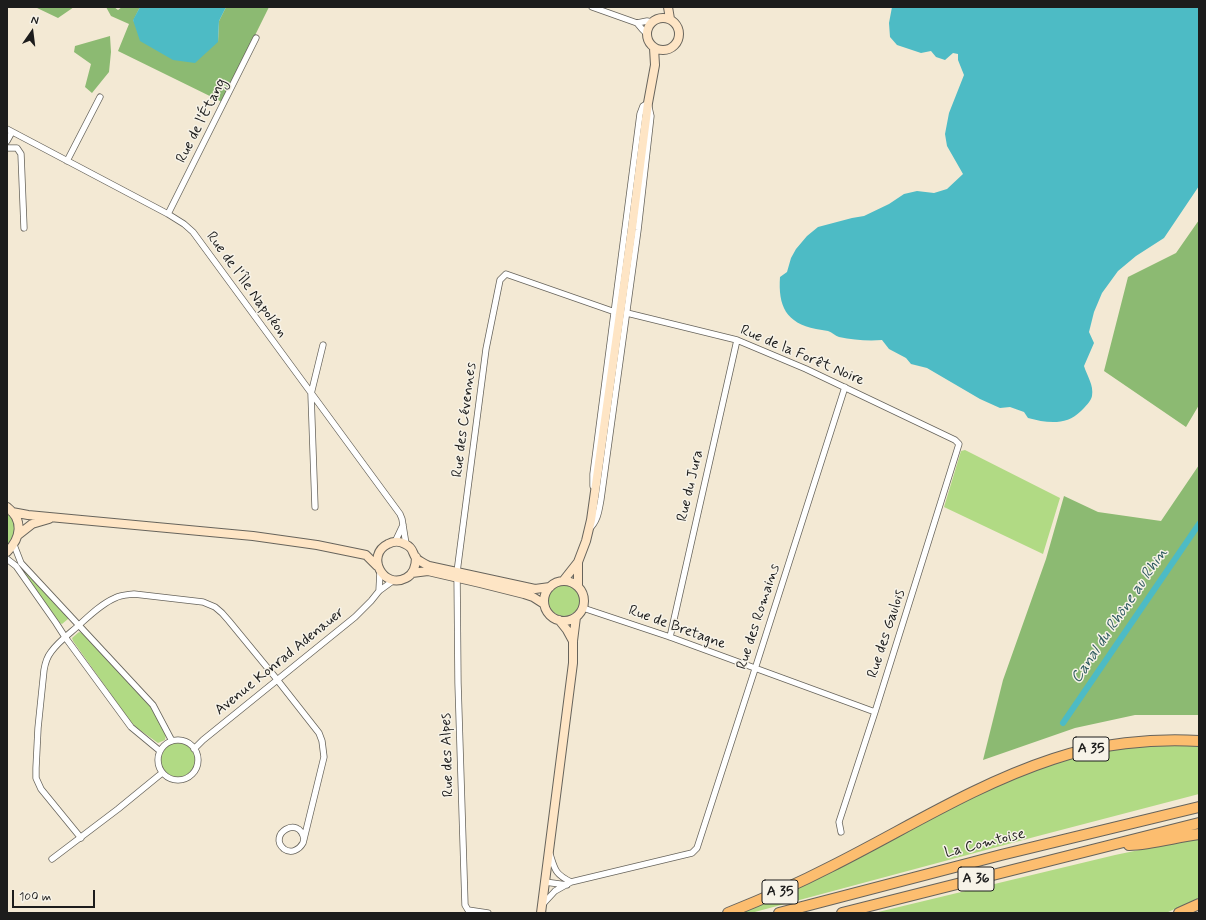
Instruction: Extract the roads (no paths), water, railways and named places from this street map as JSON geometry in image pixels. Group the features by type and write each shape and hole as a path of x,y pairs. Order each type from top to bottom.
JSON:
{"highway":[{"name":"A 35","path":"728,913 777,894 830,868 989,784 1026,768 1054,758 1121,744 1156,741 1199,741"},
{"path":"1126,824 1199,799"},
{"name":"La Comtoise","path":"779,913 1001,855 1199,807"},
{"name":"A 36","path":"842,913 1199,823"},
{"path":"1109,846 1143,844 1199,834"},
{"path":"1179,913 1199,904"}],"main road":[{"path":"661,18 667,7"},
{"path":"667,7 670,19"},
{"path":"661,18 670,19 676,23 679,29 679,38 674,47 665,50 654,48 650,43 647,34 648,28 652,22 661,18"},
{"path":"416,558 429,566 534,597 544,604 549,614 559,620 571,620 576,617 583,608 584,596 578,586 578,562 589,529 595,492 648,103 655,65 654,48"},
{"path":"655,65 665,50"},
{"path":"10,509 28,515 53,518 253,536 316,545 366,555 395,542 406,544 414,552 416,558 415,568 407,578 394,580 384,576 366,555"},
{"path":"7,552 14,545 18,535 18,522 10,509"},
{"path":"18,535 32,524 53,518"},
{"path":"379,569 377,560 381,549"},
{"path":"563,581 578,562"},
{"path":"412,573 428,571 535,589 550,587"},
{"path":"544,604 545,595 550,587 556,582 568,581 578,586"},
{"path":"542,910 573,663 573,641 576,617"},
{"path":"559,620 573,641"}],"street":[{"path":"592,7 637,23 647,34"},
{"path":"637,23 647,21 652,22"},
{"name":"Rue de l'Étang","path":"168,214 256,38"},
{"path":"67,161 100,96"},
{"path":"589,529 594,526 597,521 626,313 651,116 648,103 643,106 640,114 593,474 592,484 595,492"},
{"path":"7,141 9,130"},
{"name":"Rue de l'Île Napoléon","path":"9,130 168,214 184,224 193,232 400,514 406,544"},
{"path":"7,148 17,148 22,154 24,228"},
{"name":"Rue des Cévennes","path":"457,575 486,349 500,280 506,274 615,312"},
{"name":"Rue de la Forêt Noire","path":"626,313 737,340 844,387 955,440 959,444"},
{"name":"Rue du Jura","path":"670,637 737,340"},
{"path":"315,507 311,394 323,345"},
{"name":"Rue des Romains","path":"569,884 692,853 697,848 844,387"},
{"name":"Rue des Gaulois","path":"841,832 839,822 959,444"},
{"path":"395,542 403,525"},
{"path":"14,545 21,563 153,705 172,741"},
{"path":"7,559 16,566 130,727 160,751"},
{"path":"379,569 379,591"},
{"name":"Rue des Alpes","path":"457,575 458,683 465,905 468,910 488,913"},
{"name":"Avenue Konrad Adenauer","path":"194,749 203,740 355,617 379,591 394,580"},
{"path":"81,838 41,789 36,778 38,728 44,670 50,653 65,637 105,604 115,598 134,594 202,602 215,607 222,613 319,733 324,750 323,762 304,839 301,847 294,851 287,850 281,845 279,837 283,830 290,827 298,829 304,839"},
{"name":"Rue de Bretagne","path":"583,608 670,637 874,712"},
{"path":"178,740 190,744 194,749 198,761 197,768 188,778 175,780 170,779 162,773 157,762 163,746 172,741 178,740"},
{"path":"52,860 162,773"},
{"path":"298,829 308,820"},
{"path":"549,852 556,872 569,884"},
{"path":"545,882 569,884"},
{"path":"542,910 551,894 558,888 569,884"}],"water":[{"path":"140,7 226,7 219,21 218,42 195,63 173,60 140,41 133,20"},
{"path":"892,7 1199,7 1199,186 1164,238 1136,256 1118,271 1102,293 1094,312 1089,332 1094,343 1084,366 1091,384 1092,396 1083,409 1069,419 1056,422 1042,421 1028,418 1024,412 1010,407 1000,408 980,399 927,368 911,364 906,358 889,349 882,340 844,338 831,332 806,326 797,322 786,312 781,297 780,277 787,272 791,258 796,249 807,236 818,227 864,216 889,204 904,194 917,191 934,193 947,189 963,174 947,146 945,134 949,113 964,75 958,60 958,54 953,53 945,60 936,57 931,51 921,53 897,45 890,37 889,23"}],"waterway":[{"name":"Canal du Rhône au Rhin","path":"1063,723 1199,524"}]}
